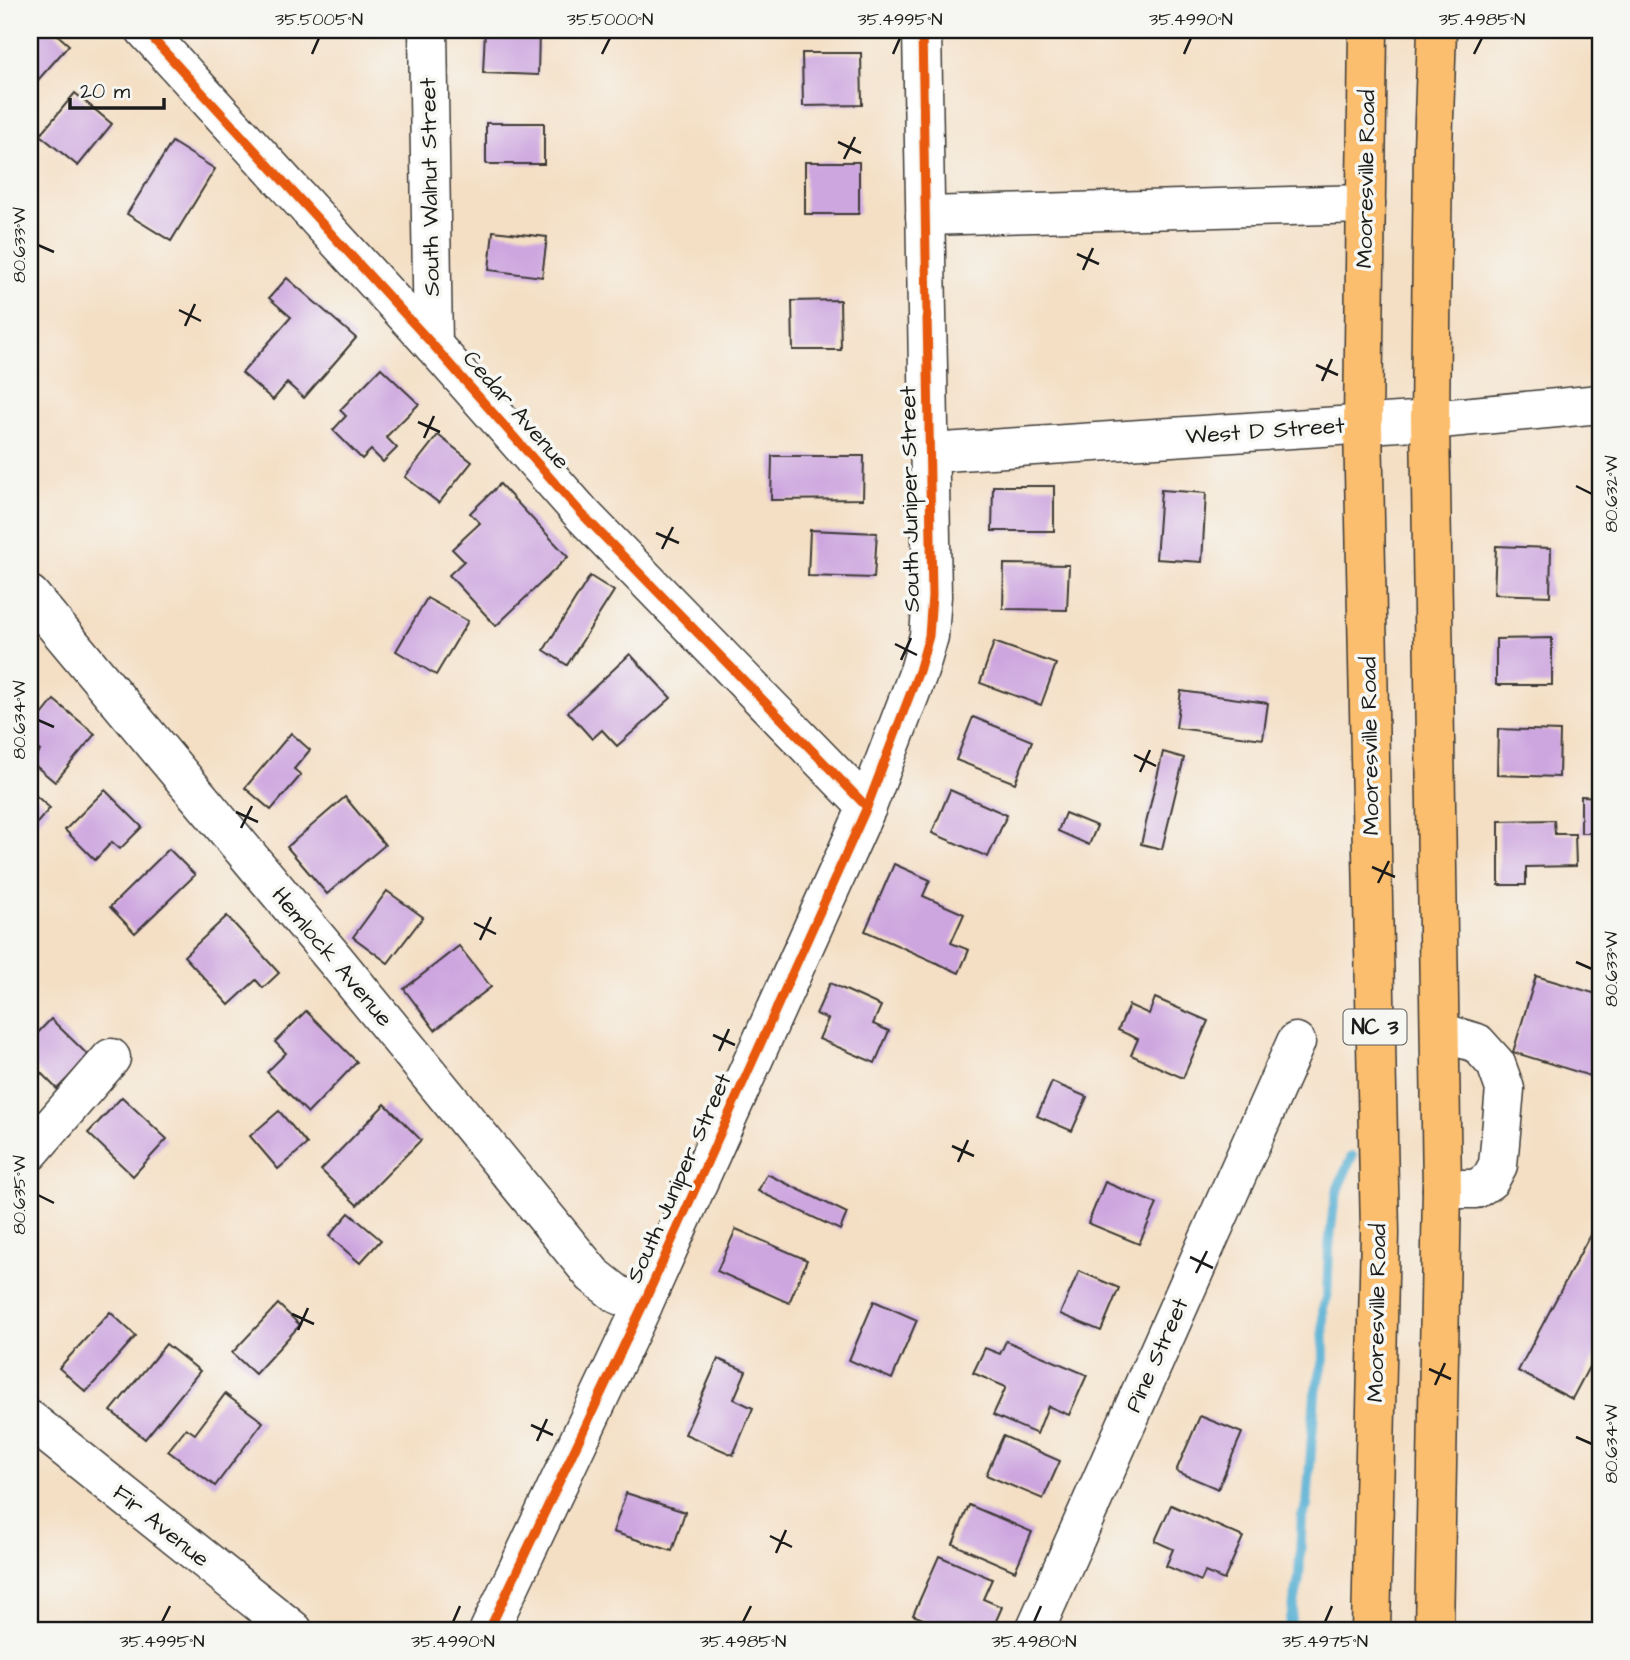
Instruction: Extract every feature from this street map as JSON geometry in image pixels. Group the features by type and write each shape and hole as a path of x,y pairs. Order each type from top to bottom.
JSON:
{"main road":[{"name":"Mooresville Road","path":"1368,30 1363,424 1380,1233 1371,1630"},
{"path":"1434,1630 1441,1189 1430,420 1437,30"}],"street":[{"name":"Cedar Avenue","path":"145,30 433,345 583,515 867,807"},
{"name":"South Walnut Street","path":"428,30 433,345"},
{"name":"South Juniper Street","path":"489,1630 643,1305 867,807 919,671 929,636 932,596 922,30"},
{"path":"925,216 1366,204"},
{"name":"West D Street","path":"929,453 1430,420 1600,404"},
{"name":"Hemlock Avenue","path":"30,595 337,962 593,1275 617,1294 643,1305"},
{"path":"1440,1032 1477,1043 1496,1064 1505,1089 1498,1165 1490,1181 1476,1189 1441,1189"},
{"name":"Pine Street","path":"1035,1630 1296,1042"},
{"path":"30,1152 111,1058"},
{"name":"Fir Avenue","path":"30,1420 293,1630"}],"building":[{"path":"30,30 52,30 69,45 30,89"},
{"path":"334,30 377,30 377,33 334,34"},
{"path":"485,30 539,30 538,75 483,73"},
{"path":"802,53 861,53 862,105 803,106"},
{"path":"75,93 112,124 78,166 40,135"},
{"path":"486,123 544,123 544,164 486,164"},
{"path":"172,142 215,169 171,241 127,214"},
{"path":"805,162 859,162 859,214 805,214"},
{"path":"493,231 547,237 542,277 489,270"},
{"path":"287,278 356,338 304,398 287,383 273,400 242,373 291,317 269,298"},
{"path":"840,300 841,350 793,350 792,301"},
{"path":"381,368 419,404 386,437 397,448 383,462 371,450 362,459 333,430 346,416 340,410"},
{"path":"438,435 472,462 439,503 405,477"},
{"path":"772,456 864,456 863,499 771,500"},
{"path":"500,484 568,557 496,626 449,575 464,561 452,549 480,523 470,513"},
{"path":"993,486 1054,486 1054,531 992,531"},
{"path":"1161,490 1206,493 1202,562 1156,559"},
{"path":"810,530 877,533 874,578 808,576"},
{"path":"1496,546 1551,548 1550,596 1494,594"},
{"path":"1004,564 1069,565 1067,610 1003,609"},
{"path":"590,576 614,591 567,665 544,650"},
{"path":"427,598 468,621 436,675 396,651"},
{"path":"1552,638 1552,685 1496,685 1496,639"},
{"path":"994,642 1056,664 1041,705 980,683"},
{"path":"630,654 671,698 617,746 602,730 592,739 568,712"},
{"path":"1181,691 1268,703 1263,739 1176,728"},
{"path":"54,700 95,734 55,782 31,762 40,751 30,743 30,730"},
{"path":"973,717 1032,741 1015,783 956,760"},
{"path":"1498,729 1560,731 1559,777 1497,775"},
{"path":"291,733 310,750 294,769 301,775 271,810 245,788"},
{"path":"1163,752 1184,758 1162,849 1141,844"},
{"path":"105,790 142,827 120,849 112,842 95,860 65,830"},
{"path":"950,790 1007,815 988,857 932,833"},
{"path":"35,795 50,808 30,831 30,801"},
{"path":"1581,796 1600,797 1600,833 1581,833"},
{"path":"345,797 385,845 327,894 287,847"},
{"path":"1065,813 1097,826 1089,845 1058,831"},
{"path":"1554,820 1555,834 1575,834 1576,866 1526,867 1526,885 1499,885 1499,821"},
{"path":"169,849 195,875 135,933 110,907"},
{"path":"894,864 930,880 923,896 964,914 951,943 969,950 959,973 865,931"},
{"path":"387,891 423,917 388,963 353,937"},
{"path":"227,916 279,973 263,988 256,980 229,1005 184,956"},
{"path":"459,946 491,987 435,1030 404,989"},
{"path":"1536,976 1600,995 1600,1079 1513,1052"},
{"path":"830,983 881,1006 873,1024 889,1031 875,1063 819,1039 828,1019 816,1014"},
{"path":"1155,998 1208,1021 1183,1078 1131,1055 1138,1039 1118,1030 1129,1005 1149,1014"},
{"path":"306,1011 357,1062 308,1113 267,1072 286,1053 275,1042"},
{"path":"51,1019 89,1056 57,1089 30,1062 30,1041"},
{"path":"1052,1082 1087,1097 1072,1131 1037,1116"},
{"path":"122,1097 167,1139 133,1176 88,1133"},
{"path":"385,1104 421,1140 357,1205 321,1170"},
{"path":"279,1111 307,1144 278,1169 250,1136"},
{"path":"767,1174 847,1213 840,1230 758,1191"},
{"path":"1105,1182 1157,1204 1139,1244 1088,1223"},
{"path":"349,1213 381,1240 360,1263 329,1236"},
{"path":"1600,1216 1600,1346 1572,1399 1518,1371"},
{"path":"736,1229 807,1260 789,1303 717,1271"},
{"path":"1079,1271 1119,1288 1101,1331 1060,1314"},
{"path":"874,1301 917,1320 892,1379 849,1360"},
{"path":"278,1304 300,1325 255,1374 232,1353"},
{"path":"110,1312 136,1336 86,1392 59,1368"},
{"path":"1006,1341 1087,1375 1069,1415 1048,1406 1037,1434 993,1415 1006,1387 973,1373 985,1348 1000,1354"},
{"path":"166,1344 200,1371 145,1439 111,1411"},
{"path":"718,1359 746,1371 734,1399 753,1408 733,1455 685,1434"},
{"path":"225,1394 263,1422 215,1486 168,1451 186,1428 195,1434"},
{"path":"1200,1416 1242,1433 1218,1489 1176,1471"},
{"path":"1003,1436 1060,1461 1043,1499 986,1475"},
{"path":"626,1493 685,1512 672,1551 613,1532"},
{"path":"969,1505 1032,1532 1015,1571 953,1544"},
{"path":"1171,1505 1243,1537 1224,1580 1205,1572 1201,1581 1166,1566 1173,1549 1155,1541"},
{"path":"939,1556 992,1579 983,1599 1002,1607 992,1630 949,1630 913,1615"}],"waterway":[{"path":"1289,1630 1299,1578 1302,1516 1307,1506 1315,1394 1324,1360 1323,1308 1327,1298 1333,1211 1338,1188 1352,1156"}],"cycle path":[{"path":"145,30 433,345 583,515 867,807"},
{"path":"489,1630 643,1305 867,807 919,671 929,636 932,596 922,30"}]}
